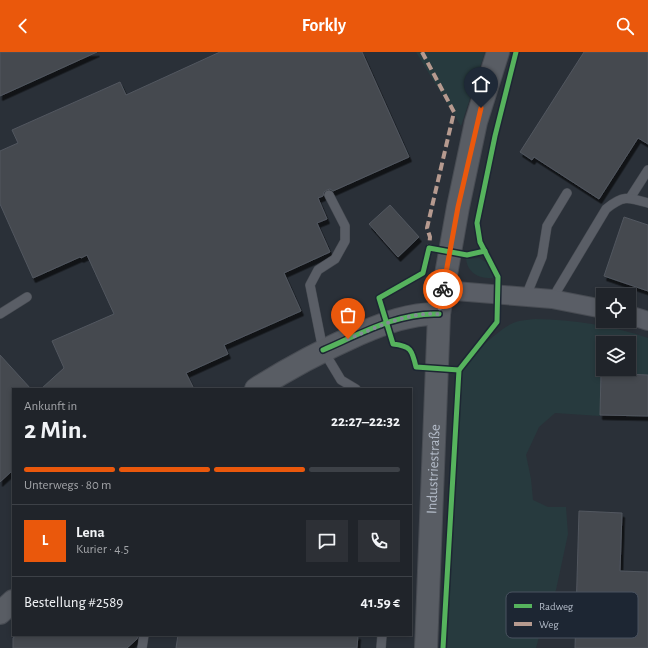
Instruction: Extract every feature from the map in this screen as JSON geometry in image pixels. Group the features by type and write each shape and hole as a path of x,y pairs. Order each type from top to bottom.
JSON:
{"main road":[{"name":"Industriestraße","path":"426,648 439,314 458,207 476,122 498,52"},
{"path":"258,388 287,369 323,350 387,323 427,313 439,314"},
{"path":"0,613 12,602"}],"street":[{"path":"443,290 526,296 552,299 596,308"},
{"path":"636,317 648,321"}],"lane":[{"path":"630,198 648,170"},
{"path":"526,296 542,257 548,226 566,193"},
{"path":"329,195 345,226 345,241 335,259 318,270 310,285 323,350 341,380 354,388"},
{"path":"552,299 606,209 619,200 630,198 648,203"},
{"path":"0,314 27,297"},
{"path":"142,648 144,636"},
{"path":"381,648 382,636"}],"green space":[{"path":"416,52 485,52 461,126"},
{"path":"479,258 486,262 493,274 493,278 484,278 479,276 472,272 469,268 466,259"},
{"path":"535,319 592,324 596,325 596,328 611,328 634,333 648,338 648,375 636,374 636,336 596,336 596,376 602,376 600,416 555,413 539,427 526,455 531,479 533,500 548,507 566,507 568,534 555,592 506,592 506,638 539,638 536,648 447,648 460,386 462,374 469,361 483,346 498,333 514,323"}],"building":[{"path":"0,52 97,52 0,96"},
{"path":"220,52 362,52 409,157 333,191 330,189 327,190 324,192 323,196 318,198 327,219 317,223 330,252 284,273 301,311 224,345 228,354 186,373 194,388 42,388 64,368 52,341 114,314 87,255 33,278 0,204 0,151 18,143 12,130 120,82 126,95"},
{"path":"584,52 648,52 648,144 638,138 599,199 534,157 532,160 520,152"},
{"path":"390,205 419,237 398,257 369,224"},
{"path":"624,217 648,225 648,291 604,276"},
{"path":"0,355 30,388 12,388 12,471 0,482"},
{"path":"648,375 648,416 600,415 601,376"},
{"path":"579,511 622,513 620,571 648,572 648,648 575,648 575,638 638,638 638,592 577,592"},
{"path":"16,636 138,636 137,639 127,648 13,648 13,638"},
{"path":"178,636 358,636 357,648 176,648"}],"marked path":[{"path":"422,52 454,112 427,228 430,237 429,248"}],"cycle path":[{"path":"443,648 459,370 497,322 498,277 480,242 477,223 495,136 516,52"},
{"path":"459,370 416,367 410,350 404,346 393,344 379,298 423,273 429,248 467,255 485,251"},
{"path":"323,350 394,320 424,314 439,314"}],"way so far":[{"path":"348,339 395,320 427,313 439,314 443,289"}],"route":[{"path":"443,289 458,207 476,122 481,108"}]}
